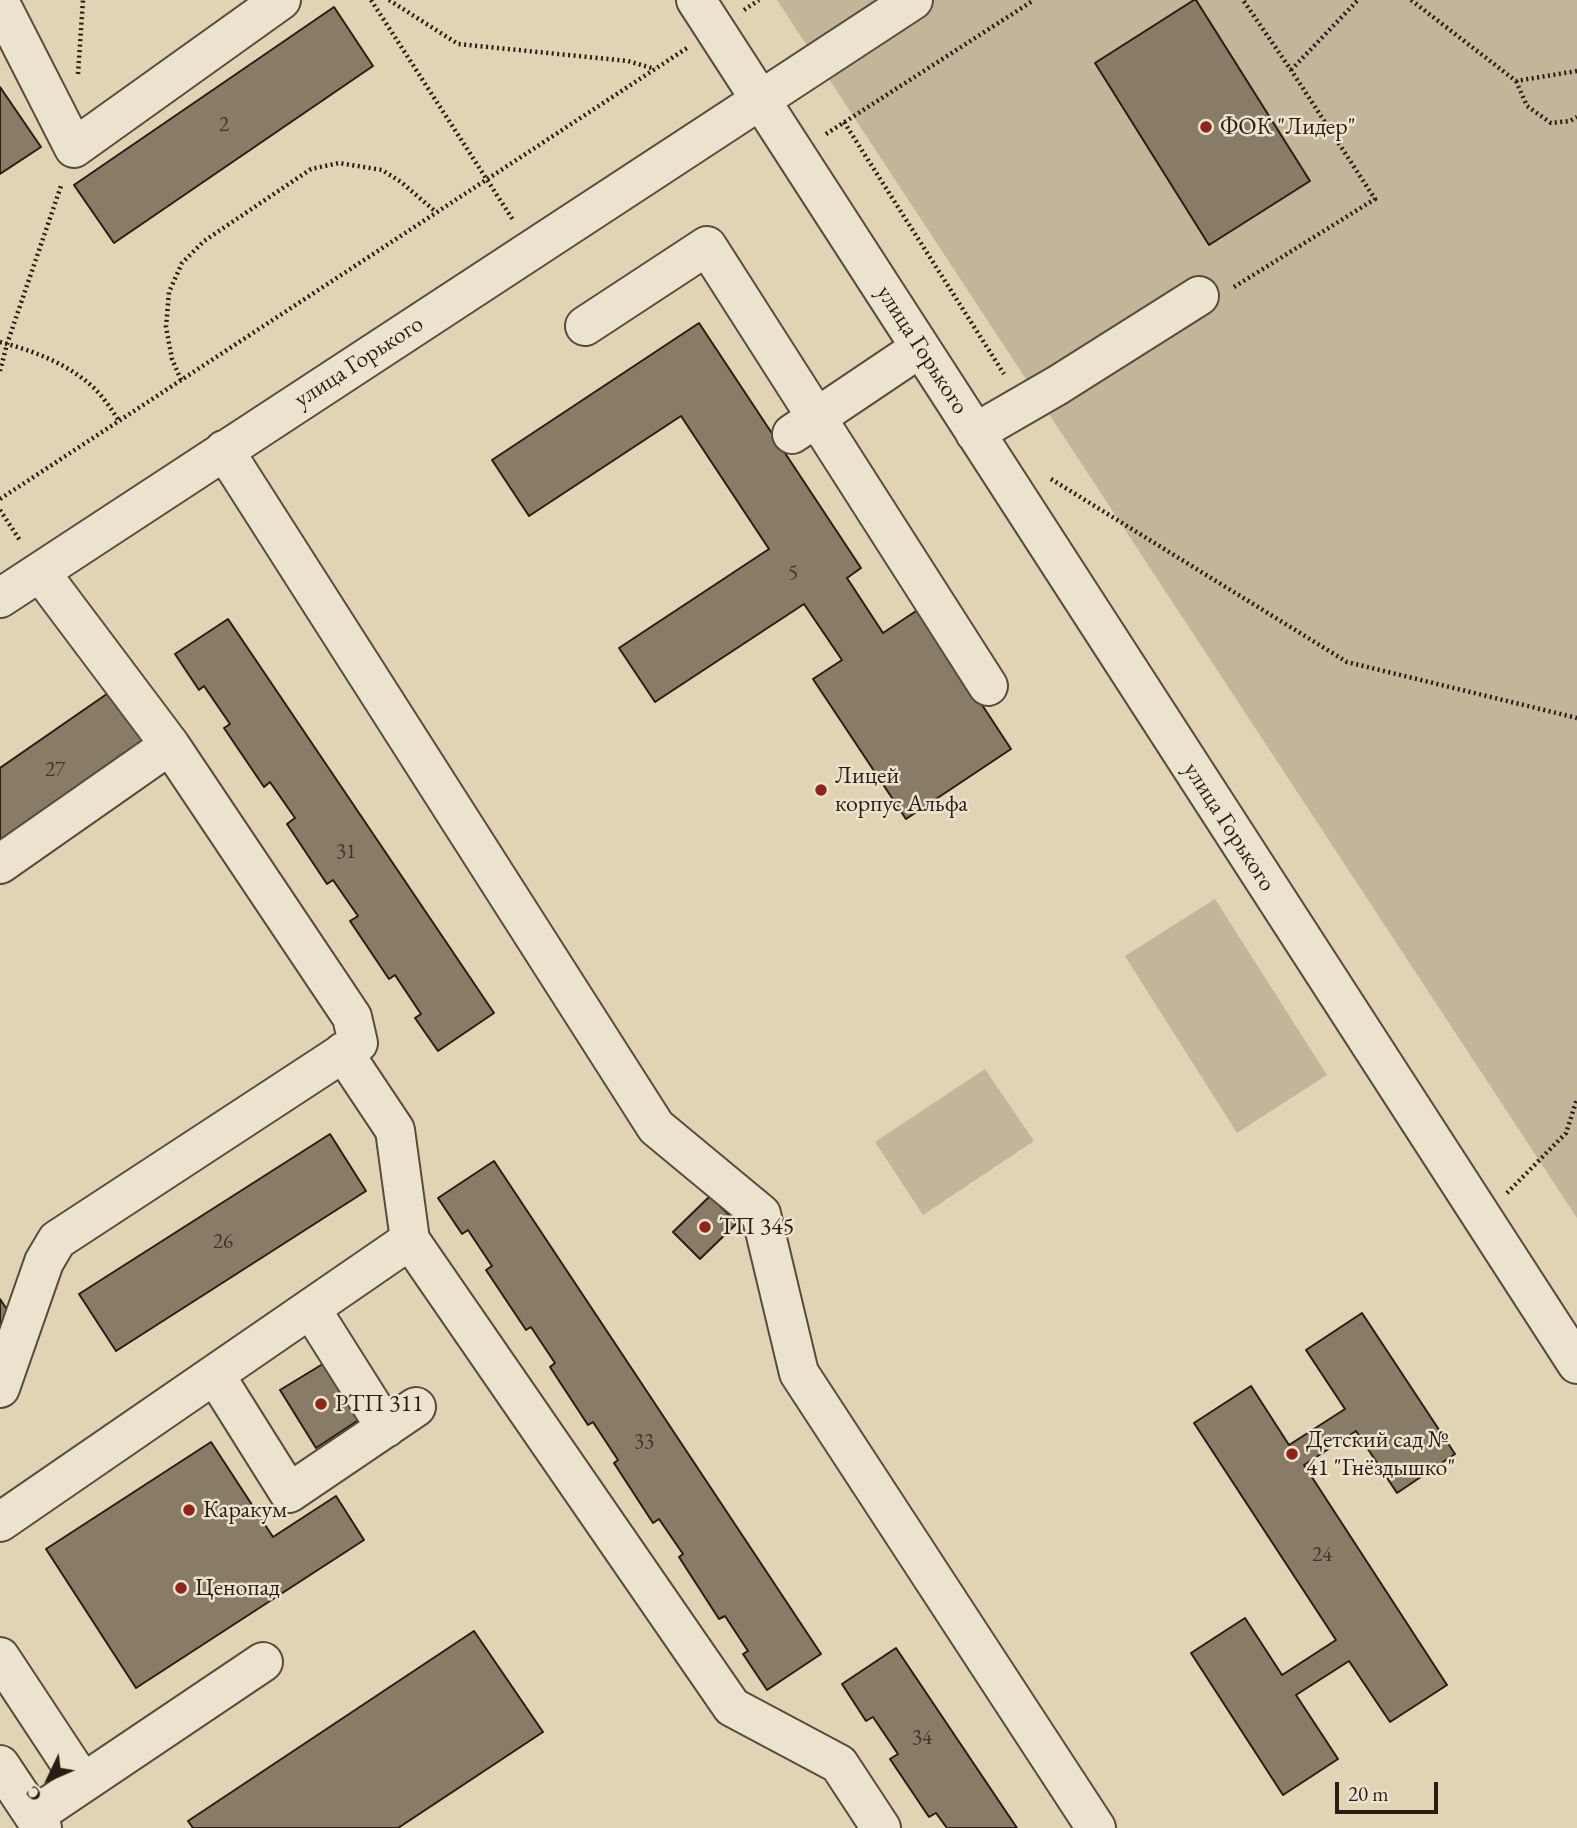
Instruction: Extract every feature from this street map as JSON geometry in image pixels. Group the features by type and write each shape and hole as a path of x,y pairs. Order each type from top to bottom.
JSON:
{"street":[{"path":"0,3 10,45 74,148 281,0"},
{"path":"706,15 760,100 913,0"},
{"name":"улица Горького","path":"0,598 760,100 1577,1364"},
{"path":"584,326 707,246 804,425 988,686"},
{"path":"975,433 1212,294"},
{"path":"804,425 920,348"},
{"path":"224,450 656,1127 761,1214 799,1373 1096,1828"},
{"path":"0,1388 44,1262 57,1240 358,1043 352,1017 170,745 40,572"},
{"path":"0,864 170,745"},
{"path":"343,1052 395,1130 410,1240 733,1707 839,1764 881,1828"},
{"path":"0,1521 410,1240"},
{"path":"311,1310 386,1428"},
{"path":"215,1375 289,1493 416,1407"},
{"path":"0,1657 83,1783"},
{"path":"0,1765 38,1822 83,1783 263,1662"}],"path":[{"path":"78,81 83,0"},
{"path":"371,0 532,250"},
{"path":"389,0 458,44 628,61 655,69"},
{"path":"0,499 655,69 706,15 759,0"},
{"path":"795,154 1034,0"},
{"path":"1212,294 1375,199 1243,0"},
{"path":"1291,70 1358,0"},
{"path":"1411,0 1516,81 1527,106 1551,123 1570,121 1577,117"},
{"path":"1516,81 1577,71"},
{"path":"844,122 1023,405"},
{"path":"0,371 74,148"},
{"path":"181,380 172,359 166,327 169,292 182,262 204,242 311,169 339,163 382,170 401,182 436,212"},
{"path":"0,342 48,357 74,374 94,388 119,421"},
{"path":"1045,476 1347,662 1577,718"},
{"path":"1482,1219 1566,1133 1577,1099"}],"shaded area":[{"path":"777,0 1577,0 1577,1218"},
{"path":"1215,899 1327,1075 1237,1133 1125,956"},
{"path":"985,1069 1034,1141 923,1215 875,1142"}],"building":[{"path":"1194,0 1310,181 1209,245 1095,63"},
{"path":"334,7 373,66 114,243 74,185"},
{"path":"0,87 41,147 0,174"},
{"name":"Лицей корпус Альфа","path":"699,323 861,568 847,578 883,633 919,609 1011,749 906,819 813,679 842,660 804,604 655,702 619,648 769,549 681,416 529,516 492,460"},
{"path":"228,619 494,1013 438,1051 415,1018 421,1014 395,975 389,979 350,921 358,916 333,880 327,884 287,824 295,818 270,782 264,787 224,728 230,724 204,686 199,690 175,654"},
{"path":"114,689 155,749 0,853 0,768"},
{"path":"330,1134 366,1191 116,1351 79,1294"},
{"path":"494,1161 821,1654 767,1690 743,1654 748,1651 725,1616 719,1619 679,1557 683,1554 659,1519 653,1523 614,1463 618,1460 593,1422 588,1425 550,1367 555,1363 531,1327 526,1330 486,1270 492,1266 468,1230 462,1234 438,1198"},
{"name":"ТП 345","path":"710,1196 737,1223 700,1259 673,1232"},
{"path":"0,1299 18,1326 0,1338"},
{"path":"1362,1313 1455,1454 1397,1493 1356,1431 1304,1465 1447,1685 1390,1722 1349,1661 1296,1695 1338,1759 1283,1795 1191,1653 1245,1618 1282,1675 1336,1640 1194,1423 1251,1386 1289,1445 1345,1409 1306,1350"},
{"name":"РТП 311","path":"326,1362 363,1417 316,1448 280,1390"},
{"name":"Ценопад","path":"211,1442 273,1537 336,1496 364,1540 136,1688 46,1549"},
{"path":"474,1631 543,1732 398,1828 193,1828 188,1821"},
{"path":"896,1648 1017,1828 947,1828 936,1813 929,1817 890,1759 898,1754 873,1717 866,1721 842,1684"}],"place":[{"name":"ФОК \"Лидер\"","path":"1206,127"},
{"name":"Лицей корпус Альфа","path":"821,790"},
{"name":"ТП 345","path":"705,1227"},
{"name":"РТП 311","path":"321,1404"},
{"name":"Детский сад № 41 \"Гнёздышко\"","path":"1292,1454"},
{"name":"Каракум","path":"189,1510"},
{"name":"Ценопад","path":"181,1588"}]}
